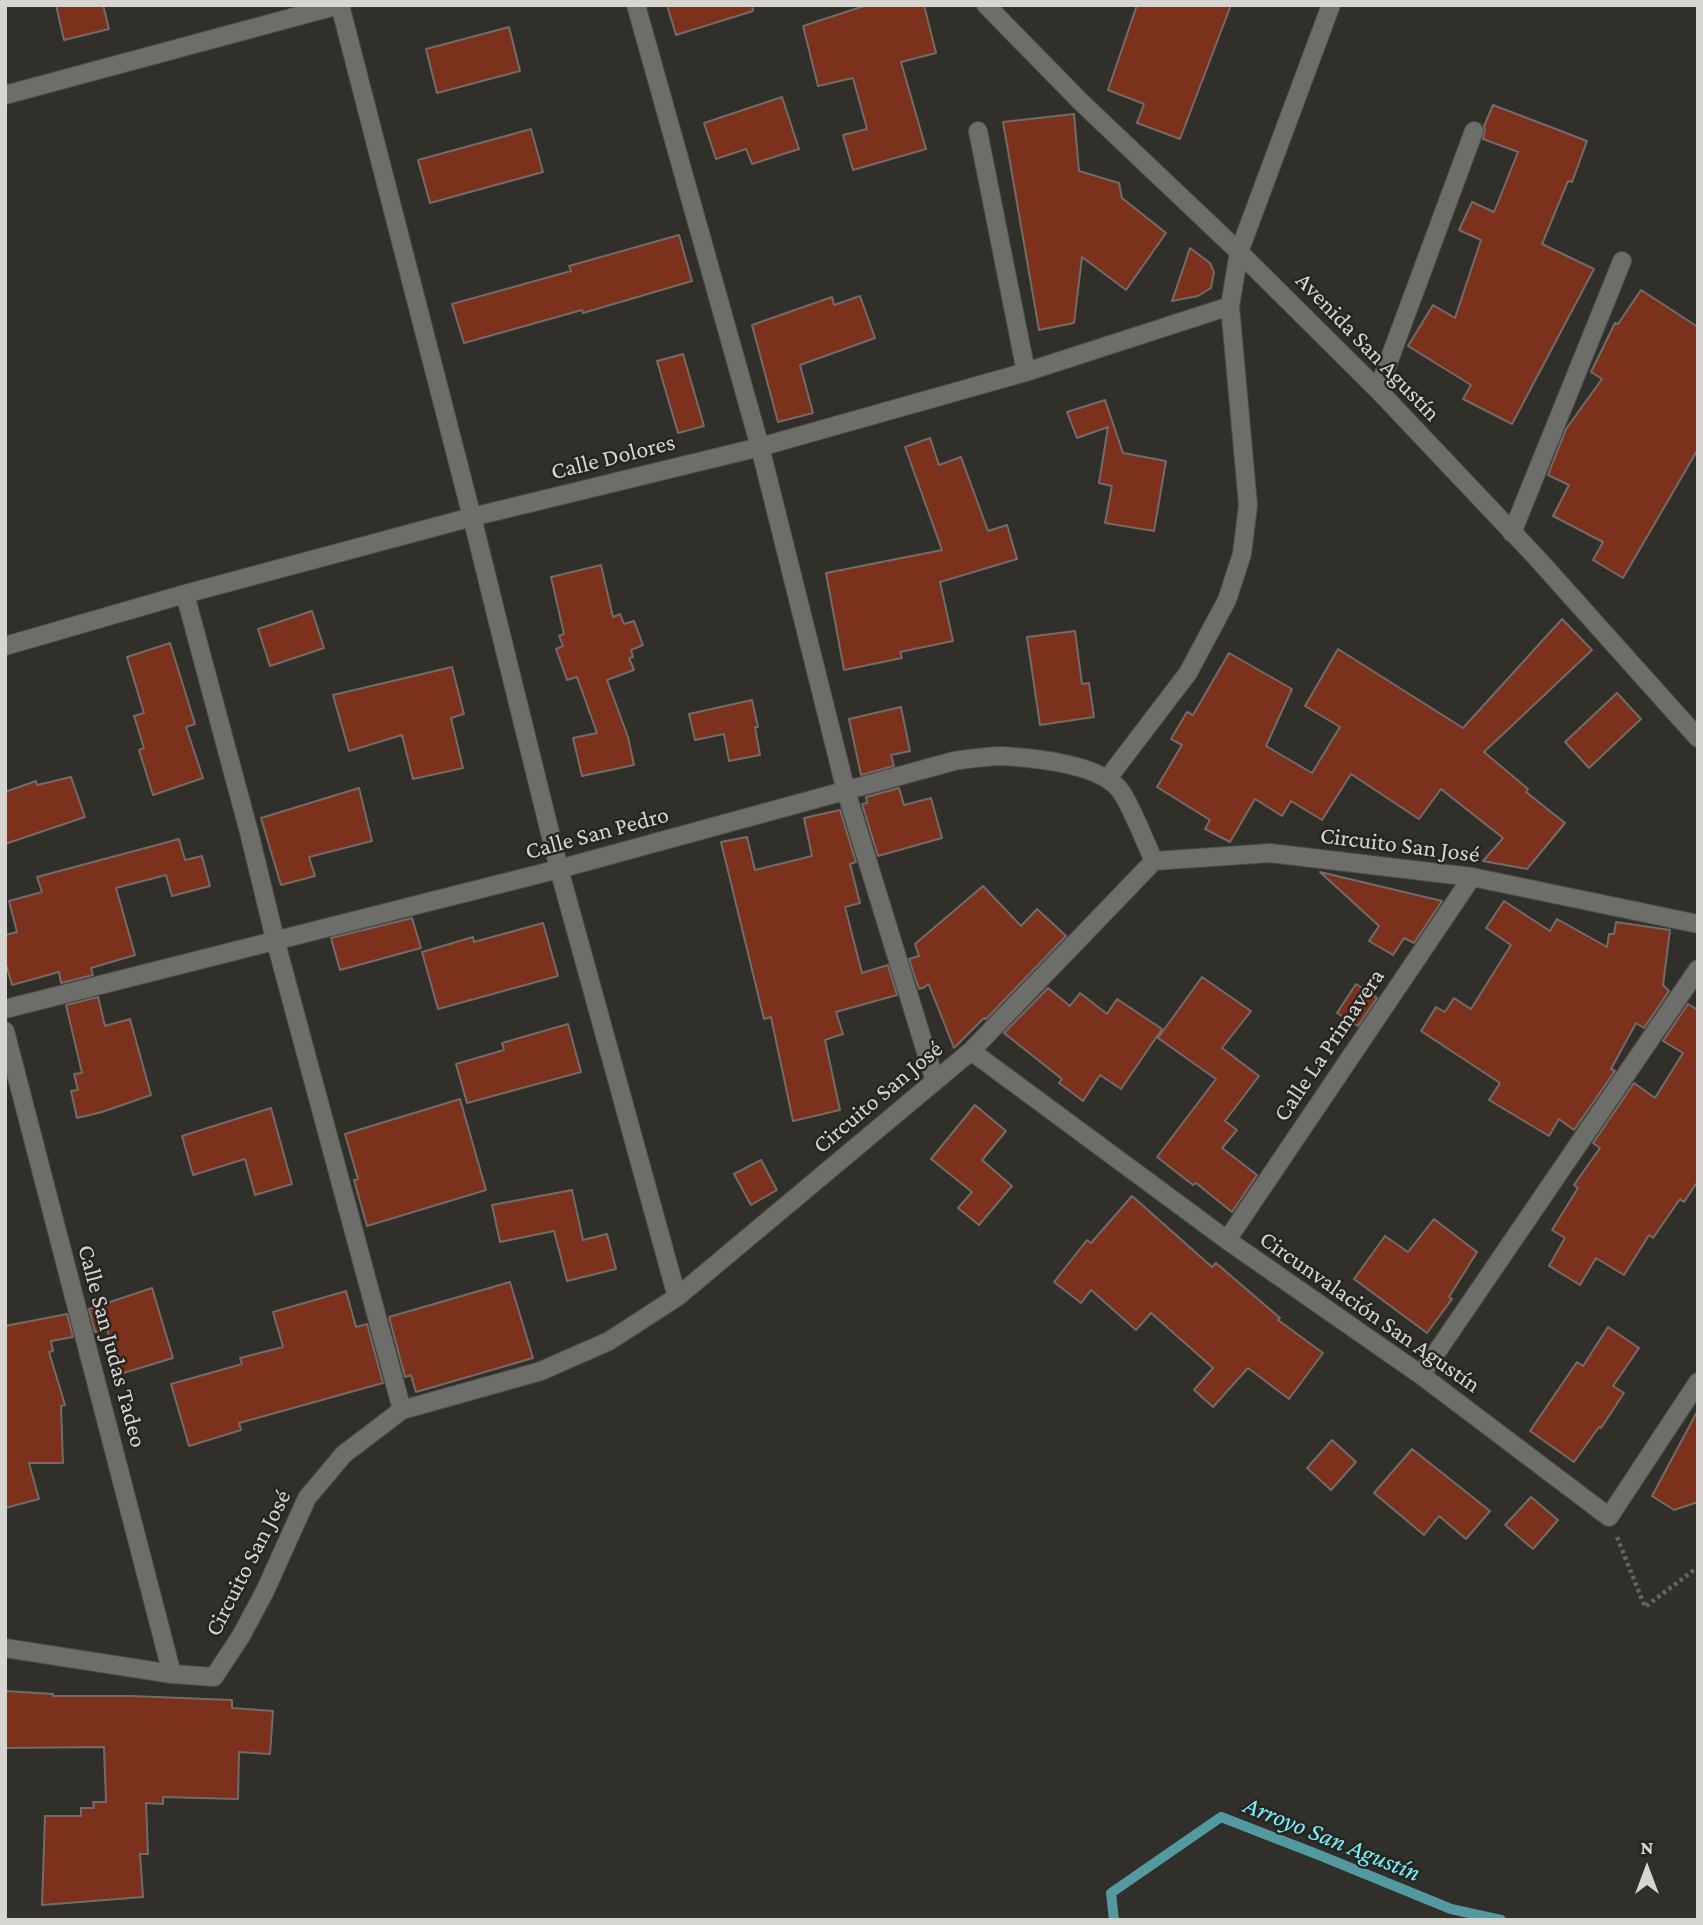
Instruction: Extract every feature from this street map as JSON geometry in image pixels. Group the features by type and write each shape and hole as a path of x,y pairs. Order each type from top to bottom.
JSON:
{"street":[{"path":"5,95 339,5 472,517 559,869 677,1297"},
{"path":"636,5 760,447 846,790 935,1081"},
{"name":"Avenida San Agustín","path":"986,5 1081,102 1239,252 1378,390 1698,738"},
{"path":"1154,861 1122,792 1108,778 1188,673 1227,600 1242,554 1248,505 1230,306 1239,252 1331,5"},
{"path":"978,131 1026,372"},
{"path":"1378,390 1474,131"},
{"path":"1512,533 1622,261"},
{"name":"Calle Dolores","path":"5,646 185,594 472,517 760,447 1026,372 1230,306"},
{"path":"185,594 402,1410"},
{"name":"Calle San Pedro","path":"5,1009 559,869 954,761 1000,756 1077,767 1108,778"},
{"name":"Circuito San José","path":"172,1674 214,1677 241,1636 265,1591 307,1498 344,1454 402,1410 541,1371 609,1341 677,1297 971,1051 1154,861 1270,853 1472,877 1698,924"},
{"name":"Calle La Primavera","path":"1227,1240 1472,877"},
{"path":"1421,1375 1698,969"},
{"name":"Calle San Judas Tadeo","path":"5,1031 172,1674"},
{"name":"Circunvalación San Agustín","path":"971,1051 1227,1240 1421,1375 1609,1517"},
{"path":"1609,1517 1698,1382"},
{"path":"5,1648 172,1674"}],"path":[{"path":"1609,1517 1645,1607 1698,1567"}],"building":[{"path":"56,5 103,5 109,29 64,40"},
{"path":"667,5 752,5 753,11 676,35"},
{"path":"867,5 924,5 936,53 901,62 926,149 853,170 843,135 867,129 853,78 818,86 803,26"},
{"path":"1137,5 1231,5 1180,139 1137,123 1144,104 1108,90"},
{"path":"509,27 520,71 437,93 426,49"},
{"path":"782,97 799,149 752,164 746,149 716,159 704,123"},
{"path":"1493,105 1587,141 1572,182 1568,181 1542,244 1594,269 1512,424 1463,399 1471,385 1408,346 1433,305 1455,318 1481,240 1459,230 1472,202 1494,212 1518,152 1483,139 1484,126"},
{"path":"1074,114 1079,171 1119,183 1122,198 1166,233 1126,290 1082,257 1074,323 1039,330 1003,122"},
{"path":"531,129 543,172 430,203 418,160"},
{"path":"679,235 692,281 583,313 582,310 464,343 452,304 571,271 569,266"},
{"path":"1190,248 1210,263 1214,272 1211,288 1198,296 1172,301"},
{"path":"1641,290 1698,327 1698,449 1623,578 1593,560 1603,542 1553,516 1569,485 1548,475 1566,429 1602,379 1591,372 1615,323 1618,324"},
{"path":"860,296 875,338 800,365 813,413 778,422 752,325 832,297 834,305"},
{"path":"683,354 704,426 678,433 657,361"},
{"path":"1105,400 1123,453 1166,461 1154,531 1105,523 1112,486 1099,483 1108,427 1077,438 1067,412"},
{"path":"930,438 939,465 961,457 988,531 1007,525 1017,559 940,582 953,641 900,652 902,658 844,670 826,573 942,550 905,447"},
{"path":"601,565 613,617 620,614 624,624 634,621 643,645 631,650 633,657 629,658 634,670 607,680 628,737 634,765 582,776 573,738 597,733 577,677 567,680 556,649 563,646 559,636 564,634 551,577"},
{"path":"312,611 324,648 270,666 258,629"},
{"path":"1562,619 1592,650 1484,752 1528,789 1526,792 1565,823 1527,869 1483,861 1503,838 1441,789 1419,819 1351,774 1322,820 1291,801 1282,816 1255,799 1230,842 1205,829 1210,820 1157,787 1182,745 1171,739 1187,712 1193,715 1229,653 1292,689 1266,746 1312,773 1340,727 1305,706 1338,649 1463,728"},
{"path":"1075,631 1082,684 1089,683 1094,717 1040,725 1027,637"},
{"path":"170,643 195,724 186,727 203,778 153,795 139,750 144,748 134,716 144,713 127,657"},
{"path":"452,667 464,714 451,718 463,768 413,779 402,735 349,751 333,695"},
{"path":"1617,693 1641,719 1589,768 1565,742"},
{"path":"752,700 760,755 729,761 724,734 695,740 689,714"},
{"path":"901,707 910,751 891,755 894,766 861,775 849,719"},
{"path":"71,777 85,817 5,844 5,792 36,781 37,785"},
{"path":"359,788 372,841 309,857 315,876 281,885 261,818"},
{"path":"899,788 904,805 931,798 942,838 878,856 862,804 867,803 866,797"},
{"path":"840,810 856,862 850,864 860,903 845,907 862,973 888,965 897,995 836,1012 843,1034 825,1040 840,1110 793,1121 771,1017 764,1019 721,842 747,837 755,870 812,856 804,818"},
{"path":"179,839 185,860 202,856 210,886 172,896 166,875 116,888 135,955 91,968 93,975 61,983 59,972 12,985 5,961 5,935 17,932 9,901 42,892 37,877"},
{"path":"1320,872 1442,901 1414,943 1404,938 1393,955 1369,941 1379,926"},
{"path":"983,886 1021,926 1037,909 1066,936 986,1019 954,1048 929,985 919,989 909,959 919,956 915,944"},
{"path":"1504,901 1550,931 1557,919 1607,947 1609,934 1614,934 1616,922 1670,930 1663,985 1669,991 1644,1028 1636,1023 1611,1069 1615,1071 1574,1130 1559,1119 1549,1136 1489,1100 1500,1083 1421,1031 1436,1007 1445,1012 1454,998 1471,1009 1511,945 1486,928"},
{"path":"412,918 421,948 340,970 331,938"},
{"path":"543,923 558,976 438,1009 422,952 473,937 474,942"},
{"path":"1202,977 1251,1011 1222,1048 1259,1076 1225,1121 1237,1130 1222,1148 1257,1175 1232,1212 1157,1157 1216,1079 1158,1038"},
{"path":"1356,984 1377,998 1358,1026 1337,1013"},
{"path":"1048,988 1070,1006 1080,993 1107,1014 1117,999 1162,1029 1121,1089 1100,1075 1083,1101 1059,1083 1062,1079 1004,1033"},
{"path":"98,997 105,1026 130,1019 151,1095 77,1118 71,1091 78,1090 74,1074 82,1073 66,1005"},
{"path":"1688,1004 1698,1010 1698,1181 1684,1202 1680,1199 1653,1238 1649,1235 1624,1275 1596,1258 1580,1285 1549,1266 1565,1238 1552,1230 1578,1188 1574,1185 1600,1148 1593,1143 1634,1083 1655,1098 1683,1053 1663,1041"},
{"path":"568,1024 581,1072 467,1103 456,1064 504,1050 502,1043"},
{"path":"460,1099 486,1190 367,1226 354,1180 358,1179 345,1134"},
{"path":"975,1105 1006,1131 982,1160 1012,1186 979,1225 958,1208 972,1192 931,1159"},
{"path":"271,1108 292,1184 255,1195 245,1159 193,1175 182,1136"},
{"path":"761,1160 777,1190 751,1205 734,1174"},
{"path":"572,1190 583,1240 607,1234 616,1269 567,1281 554,1231 500,1242 492,1205"},
{"path":"1132,1196 1212,1267 1216,1263 1280,1318 1278,1320 1323,1353 1289,1399 1248,1368 1213,1407 1194,1390 1213,1368 1151,1313 1136,1330 1091,1290 1081,1303 1054,1282 1087,1240 1091,1243"},
{"path":"1434,1219 1477,1252 1449,1297 1452,1299 1427,1333 1354,1279 1385,1236 1408,1252"},
{"path":"510,1282 533,1358 416,1392 411,1375 405,1377 389,1317"},
{"path":"152,1288 173,1358 120,1374 107,1329 95,1332 89,1309"},
{"path":"346,1291 356,1327 367,1324 383,1383 239,1423 241,1430 189,1446 171,1384 242,1364 240,1358 283,1347 273,1312"},
{"path":"67,1314 73,1337 51,1341 53,1351 49,1352 65,1405 61,1406 63,1463 29,1463 39,1499 5,1508 5,1326"},
{"path":"1608,1327 1639,1348 1613,1386 1624,1393 1574,1462 1530,1431 1577,1362 1583,1366"},
{"path":"1698,1410 1698,1502 1674,1510 1652,1496"},
{"path":"1332,1440 1356,1462 1331,1490 1307,1468"},
{"path":"1412,1449 1490,1511 1466,1539 1439,1516 1424,1535 1374,1493"},
{"path":"1531,1497 1558,1520 1533,1549 1505,1525"},
{"path":"5,1691 53,1696 232,1700 232,1708 273,1711 270,1754 239,1752 238,1799 163,1797 163,1804 146,1803 148,1854 140,1854 143,1897 42,1905 45,1816 81,1816 81,1808 94,1808 93,1802 106,1802 104,1747 5,1748"}],"waterway":[{"name":"Arroyo San Agustín","path":"1114,1920 1111,1893 1221,1817 1451,1909 1501,1920"}]}
